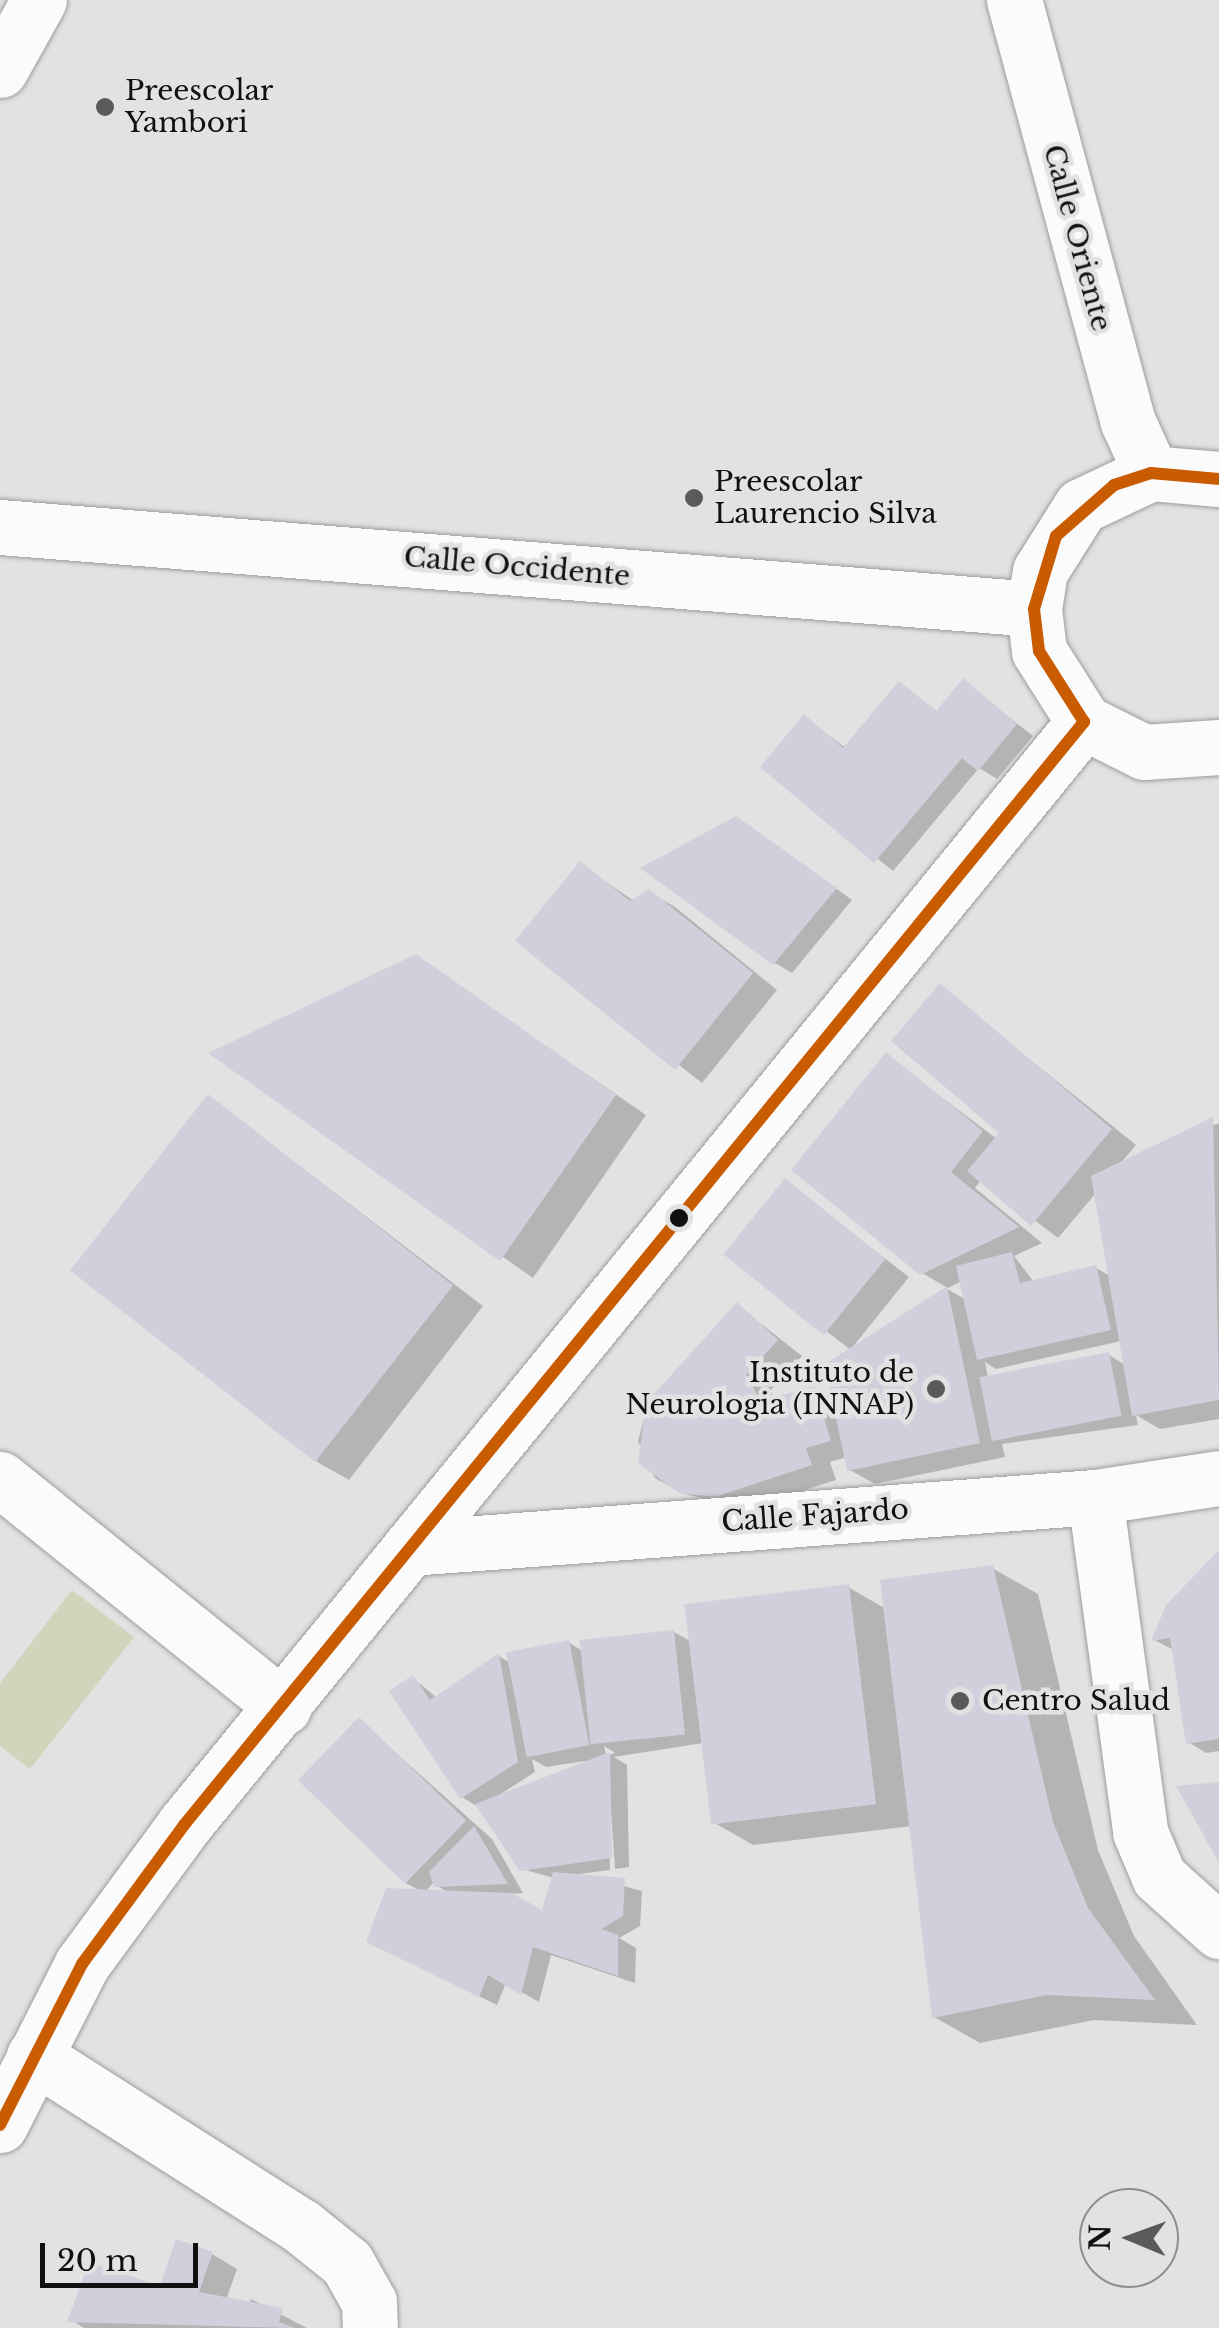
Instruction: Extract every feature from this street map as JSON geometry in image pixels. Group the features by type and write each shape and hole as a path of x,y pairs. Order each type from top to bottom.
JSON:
{"street":[{"path":"0,70 39,0"},
{"name":"Calle Oriente","path":"1014,0 1128,422 1151,473"},
{"path":"1216,751 1144,752 1084,722 1044,664 1034,609 1040,571 1081,506 1151,473 1219,479"},
{"name":"Calle Occidente","path":"0,527 1034,609"},
{"path":"370,2328 369,2302 347,2264 301,2226 11,2094 82,1964 410,1548 1084,722"},
{"name":"Calle Fajardo","path":"410,1548 1094,1497 1219,1478"},
{"path":"0,1479 284,1707"},
{"path":"1094,1497 1140,1832 1158,1877 1219,1931"}],"green space":[{"path":"72,1590 134,1637 30,1769 0,1746 0,1683"}],"building":[{"path":"963,678 1017,724 978,771 962,758 874,863 760,767 804,714 843,748 899,681 936,711"},
{"path":"736,816 837,888 773,965 640,868"},
{"path":"580,861 630,901 649,889 753,973 675,1070 515,941"},
{"path":"416,954 616,1095 500,1261 208,1053"},
{"path":"940,983 1112,1129 1031,1226 967,1171 999,1133 891,1041"},
{"path":"886,1052 983,1131 951,1172 1019,1227 920,1275 791,1170"},
{"path":"208,1094 453,1285 315,1462 70,1271"},
{"path":"1213,1117 1219,1400 1132,1416 1091,1176"},
{"path":"785,1178 885,1259 824,1335 723,1254"},
{"path":"1012,1252 1020,1283 1096,1265 1111,1330 977,1360 956,1266"},
{"path":"947,1286 980,1443 847,1471 825,1364"},
{"path":"737,1302 778,1340 746,1375 761,1402 814,1385 831,1441 806,1448 812,1465 715,1497 679,1493 638,1463 646,1403"},
{"path":"1109,1352 1121,1416 992,1441 979,1377"},
{"path":"1219,1550 1219,1739 1186,1744 1170,1638 1151,1641 1166,1605"},
{"name":"Centro Salud","path":"993,1565 1053,1822 1088,1908 1155,2000 1047,1995 932,2018 880,1580"},
{"path":"849,1584 876,1804 711,1825 684,1604"},
{"path":"674,1630 685,1734 590,1744 580,1640"},
{"path":"569,1640 589,1745 527,1757 506,1652"},
{"path":"499,1653 518,1762 460,1799 389,1691 413,1675 430,1700"},
{"path":"359,1717 466,1821 405,1884 298,1780"},
{"path":"610,1752 612,1858 520,1871 475,1804"},
{"path":"1219,1782 1219,1863 1176,1786"},
{"path":"474,1826 508,1884 434,1887 429,1872"},
{"path":"553,1872 625,1878 623,1916 601,1929 618,1935 618,1976 533,1947 521,1995 488,1975 479,1997 366,1942 386,1888 512,1893 542,1910"},
{"path":"176,2239 213,2252 199,2292 283,2308 279,2322 294,2328 67,2322 89,2262 160,2286"}],"transit line":[{"path":"0,2125 82,1964 184,1825 1084,722 1039,651 1034,609 1056,536 1114,485 1151,473 1219,479"}],"place":[{"name":"Preescolar Yambori","path":"105,107"},
{"name":"Preescolar Laurencio Silva","path":"694,498"},
{"name":"Instituto de Neurologia (INNAP)","path":"936,1389"},
{"name":"Centro Salud","path":"960,1701"}]}
